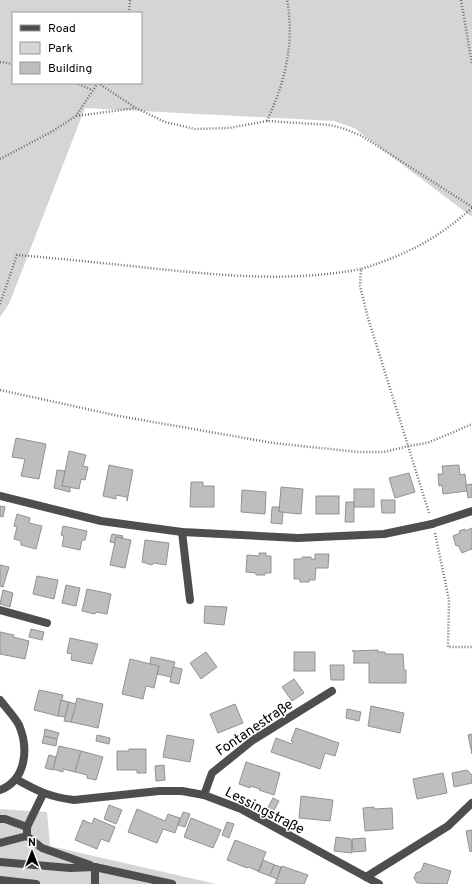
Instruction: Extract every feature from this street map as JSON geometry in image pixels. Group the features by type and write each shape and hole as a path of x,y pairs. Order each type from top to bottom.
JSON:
{"street":[{"path":"0,496 102,521 182,532 298,538 384,534 432,524 472,511"},
{"path":"182,532 190,600"},
{"path":"0,610 47,623"},
{"name":"Fontanestraße","path":"204,795 212,773 253,740 332,692"},
{"path":"0,700 14,718 22,734 24,759 20,773 16,779 10,785 0,790"},
{"name":"Lessingstraße","path":"16,779 43,794 74,800 159,791 182,791 204,795 241,809 379,884"},
{"path":"27,836 27,827 43,794"},
{"path":"366,877 448,826 472,804"},
{"path":"0,819 5,819 27,827"},
{"path":"0,843 27,836"},
{"path":"27,836 42,848 96,867 172,884"},
{"path":"0,862 70,868 96,867"},
{"path":"96,867 96,884"},
{"path":"0,880 36,884"}],"path":[{"path":"129,12 130,0"},
{"path":"267,121 285,75 290,26 287,0"},
{"path":"461,0 472,64"},
{"path":"0,62 12,64"},
{"path":"78,84 92,90"},
{"path":"0,159 53,131 76,116 97,84"},
{"path":"0,304 17,255 252,277 336,274 361,269 405,253 450,227 472,207 354,132 330,125 267,121 229,128 195,129 165,122 136,108 100,84"},
{"path":"76,116 136,108"},
{"path":"361,269 360,286 368,318 432,524 449,600 448,647 472,647"},
{"path":"0,390 119,416 273,442 358,452 384,452 427,443 472,424"}],"green space":[{"path":"0,0 472,0 472,217 354,128 334,121 85,108 9,304 0,317"},
{"path":"0,809 47,812 50,846 216,884 0,884"}],"building":[{"path":"16,438 46,444 39,479 21,476 25,459 12,457"},
{"path":"69,451 86,455 83,466 88,467 85,480 81,479 79,489 62,486"},
{"path":"109,465 133,470 127,501 127,497 116,495 116,499 103,496"},
{"path":"459,465 460,475 465,474 467,491 443,494 442,485 439,486 438,474 443,474 442,466"},
{"path":"57,470 65,471 62,486 70,487 70,492 54,488"},
{"path":"409,473 415,492 395,498 389,478"},
{"path":"191,482 203,482 203,486 214,486 214,507 190,507"},
{"path":"472,484 472,497 468,498 466,485"},
{"path":"281,487 303,489 301,514 279,512"},
{"path":"354,489 374,489 374,507 354,507"},
{"path":"242,490 266,492 265,514 241,512"},
{"path":"316,496 339,496 339,514 316,514"},
{"path":"381,500 395,500 395,513 382,513"},
{"path":"346,502 354,502 354,522 345,522"},
{"path":"0,506 5,507 3,517 0,516"},
{"path":"272,507 279,507 279,512 283,512 282,524 271,523"},
{"path":"17,514 30,518 29,523 42,526 36,549 21,545 21,541 14,539 17,527 14,526"},
{"path":"63,526 87,531 85,540 82,540 80,550 62,546 64,536 61,535"},
{"path":"472,528 472,550 471,549 462,553 458,545 456,546 453,536 460,533 459,531 465,529 465,531"},
{"path":"112,534 123,536 122,538 116,537 115,543 110,542"},
{"path":"116,537 131,540 125,568 110,565"},
{"path":"145,540 169,543 166,565 154,563 152,565 142,562"},
{"path":"259,553 266,553 266,556 271,556 271,573 256,575 256,573 246,572 247,555 259,556"},
{"path":"315,554 329,554 328,568 316,568 315,580 309,580 309,582 300,582 300,579 294,579 294,559 311,557 311,559 315,559"},
{"path":"0,565 9,567 3,587 0,586"},
{"path":"37,576 58,580 54,599 33,594"},
{"path":"66,585 80,588 76,606 62,603"},
{"path":"87,589 111,594 107,614 96,612 95,614 82,611"},
{"path":"3,590 13,593 10,607 0,604"},
{"path":"205,606 227,607 224,625 204,623"},
{"path":"31,629 44,632 42,640 29,637"},
{"path":"0,632 14,635 13,637 29,641 25,659 0,654"},
{"path":"70,638 98,644 92,664 71,660 72,654 67,653"},
{"path":"378,650 378,652 385,652 385,654 403,654 404,670 406,670 406,683 369,683 369,663 353,663 354,651 352,651"},
{"path":"206,652 217,667 201,679 190,663"},
{"path":"294,652 315,652 315,671 294,671"},
{"path":"151,657 175,662 171,677 157,674 159,666 150,664"},
{"path":"130,659 159,666 154,688 146,686 143,699 122,694"},
{"path":"330,665 344,665 344,680 331,680"},
{"path":"173,667 182,669 179,684 170,682"},
{"path":"294,679 304,693 292,701 282,687"},
{"path":"39,690 63,695 58,716 34,710"},
{"path":"77,698 103,704 98,728 71,722"},
{"path":"61,700 69,702 65,717 58,716"},
{"path":"69,702 76,704 71,722 64,721"},
{"path":"235,704 243,723 218,733 210,714"},
{"path":"371,706 404,713 400,733 368,726"},
{"path":"347,709 361,712 359,721 346,718"},
{"path":"296,728 339,743 335,756 325,753 320,769 271,752 276,738 292,744 293,742 291,741"},
{"path":"45,729 59,733 57,739 44,736"},
{"path":"472,734 472,754 468,735"},
{"path":"97,735 110,738 109,744 96,741"},
{"path":"167,735 194,740 190,762 163,757"},
{"path":"44,736 57,739 56,746 42,743"},
{"path":"59,746 81,751 75,772 63,769 63,772 53,769"},
{"path":"129,749 146,749 146,773 137,773 137,770 117,770 117,751 129,751"},
{"path":"81,751 103,757 96,780 87,778 87,775 75,772"},
{"path":"49,755 56,757 53,770 45,768"},
{"path":"246,762 280,773 274,795 259,790 260,789 250,786 250,788 239,784"},
{"path":"164,765 165,780 156,781 155,766"},
{"path":"467,770 472,775 472,783 454,787 452,773"},
{"path":"443,773 447,793 417,799 413,779"},
{"path":"301,796 333,800 330,821 299,818"},
{"path":"273,798 279,801 273,812 267,809"},
{"path":"109,805 122,810 116,824 104,819"},
{"path":"374,807 374,809 392,808 393,829 365,831 363,808"},
{"path":"137,809 165,821 168,814 180,818 175,833 163,829 157,843 128,832"},
{"path":"183,812 190,814 185,827 178,825"},
{"path":"94,818 115,827 109,842 101,839 97,849 75,840 83,820 92,824"},
{"path":"191,818 221,830 213,848 184,837"},
{"path":"227,822 234,824 229,838 222,835"},
{"path":"472,830 472,851 470,852 466,831"},
{"path":"336,837 351,839 352,853 334,851"},
{"path":"365,838 366,851 353,852 352,839"},
{"path":"235,840 266,852 258,872 227,860"},
{"path":"263,860 275,865 270,876 259,872"},
{"path":"424,863 451,871 447,884 417,883 414,878 416,873 421,871"},
{"path":"274,865 281,867 277,879 270,876"},
{"path":"282,866 308,875 304,884 275,884"}]}
